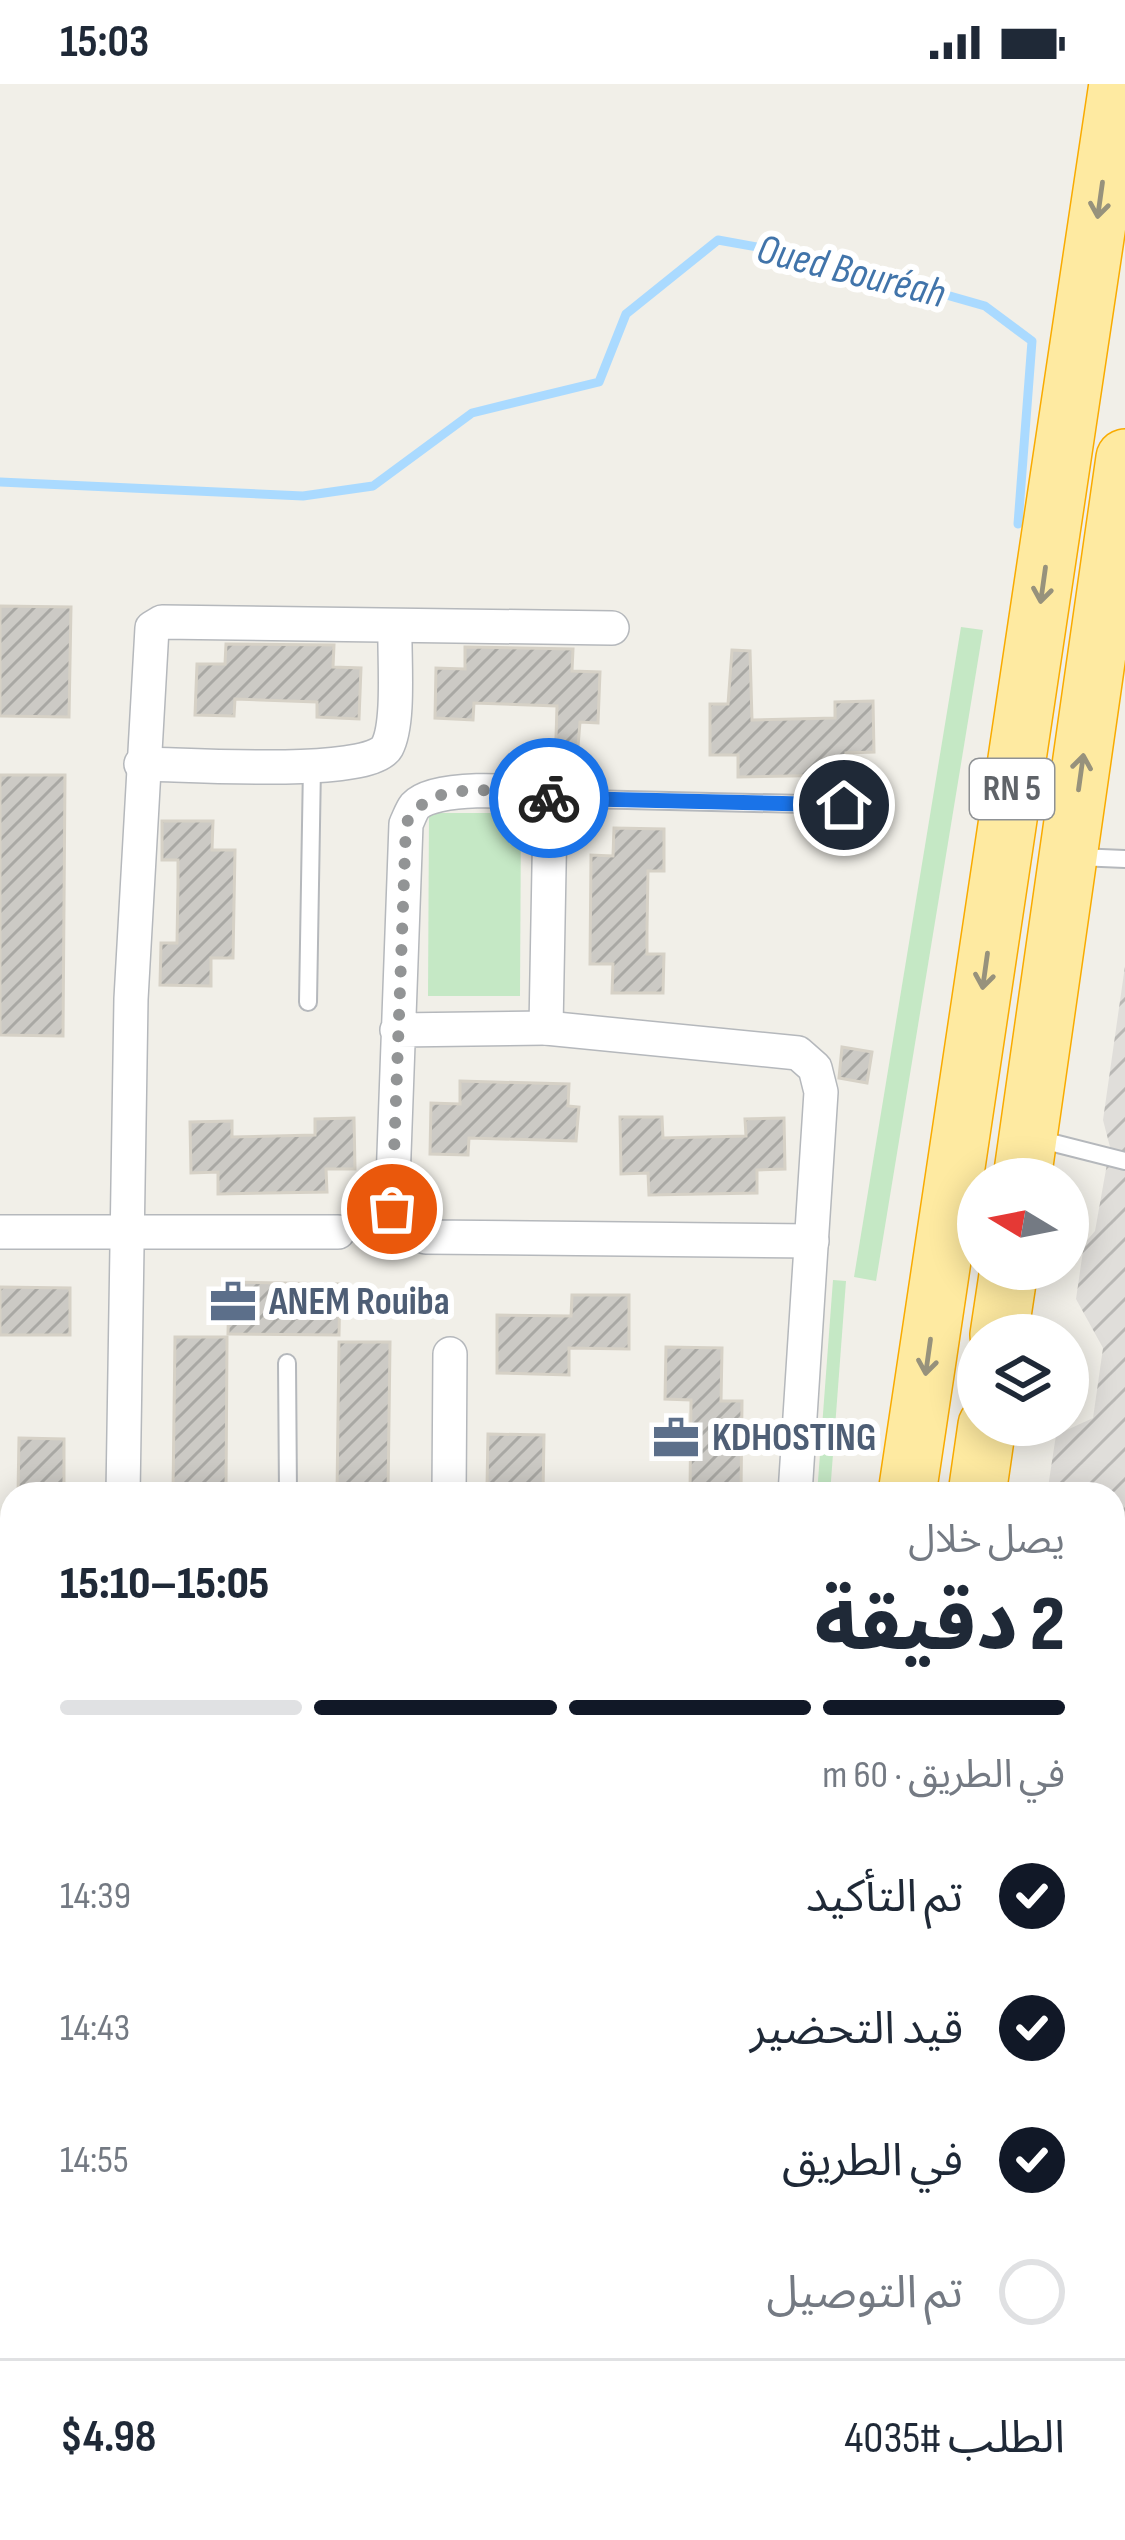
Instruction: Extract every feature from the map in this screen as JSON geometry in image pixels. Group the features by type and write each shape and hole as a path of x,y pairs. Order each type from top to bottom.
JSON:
{"highway":[{"name":"RN 5","path":"909,1482 1118,84"},
{"name":"RN 5","path":"1025,1158 1125,458"},
{"path":"979,1482 984,1446"}],"street":[{"path":"123,1482 126,1235 148,639 162,622 612,628"},
{"path":"141,764 311,766 372,760 385,753 392,735 394,627"},
{"path":"546,1028 550,814 542,798 527,792 438,793 417,804 406,824 392,1209 403,1230 426,1237 812,1241"},
{"path":"398,1030 546,1028 798,1053 815,1068 821,1092 796,1482"},
{"path":"0,1232 338,1232"},
{"path":"448,1482 451,1354"}],"lane":[{"path":"308,1002 311,766"},
{"path":"542,798 844,805"},
{"path":"1069,856 1125,859"},
{"path":"1089,1160 1125,1161"},
{"path":"287,1363 288,1482"}],"shaded area":[{"path":"1125,966 1125,1482 1049,1482 1054,1446 1089,1446 1089,1420 1103,1348 1089,1314 1076,1299 1077,1290 1089,1290 1089,1238 1095,1231 1110,1147 1103,1120"}],"green space":[{"path":"961,627 983,630 876,1281 854,1277"},
{"path":"429,813 521,813 520,996 428,996"},
{"path":"833,1280 846,1281 831,1482 818,1482"}],"building":[{"path":"0,606 71,607 69,717 0,716"},
{"path":"226,644 334,645 333,667 361,668 359,719 317,717 317,702 235,699 234,716 195,715 197,664 225,664"},
{"path":"465,647 573,649 572,671 600,672 598,723 580,722 576,771 555,770 557,706 474,703 473,720 435,718 436,668 465,669"},
{"path":"732,650 750,651 752,720 835,718 835,702 873,701 874,752 846,753 846,775 738,777 738,755 710,755 710,704 728,704"},
{"path":"0,775 65,775 63,1036 0,1035"},
{"path":"162,821 213,821 212,850 235,850 233,958 211,958 211,986 160,985 161,943 177,943 178,885 178,860 162,860"},
{"path":"614,828 664,829 664,871 648,871 647,929 647,954 664,954 663,993 612,993 613,964 590,964 591,855 613,856"},
{"path":"842,1047 872,1052 867,1083 839,1078"},
{"path":"460,1081 569,1084 568,1106 579,1107 576,1141 469,1138 468,1155 430,1154 431,1103 460,1104"},
{"path":"620,1117 662,1117 663,1138 746,1136 745,1119 784,1118 785,1169 757,1170 757,1193 649,1195 648,1173 621,1174"},
{"path":"354,1118 355,1169 326,1169 327,1192 218,1194 218,1172 191,1173 190,1122 232,1121 232,1137 315,1135 315,1119"},
{"path":"229,1282 340,1284 339,1335 228,1334"},
{"path":"0,1287 70,1288 70,1335 0,1335"},
{"path":"572,1295 629,1295 629,1349 569,1348 569,1375 497,1373 497,1315 571,1316"},
{"path":"175,1337 227,1337 226,1482 173,1482"},
{"path":"339,1342 390,1342 388,1482 337,1482"},
{"path":"666,1347 722,1348 721,1401 742,1401 741,1482 690,1482 691,1400 665,1399"},
{"path":"488,1434 544,1435 543,1482 487,1482"},
{"path":"19,1438 64,1439 64,1482 18,1482"}],"waterway":[{"name":"Oued Bouréah","path":"0,482 303,496 373,486 472,413 599,382 626,314 718,240 813,257 985,306 1032,341 1018,524"}],"way so far":[{"path":"392,1209 406,824 417,804 438,793 527,792 549,798"}],"place":[{"name":"ANEM Rouiba","path":"233,1302"},
{"name":"KDHOSTING","path":"676,1438"}],"route":[{"path":"549,798 844,805"}]}
